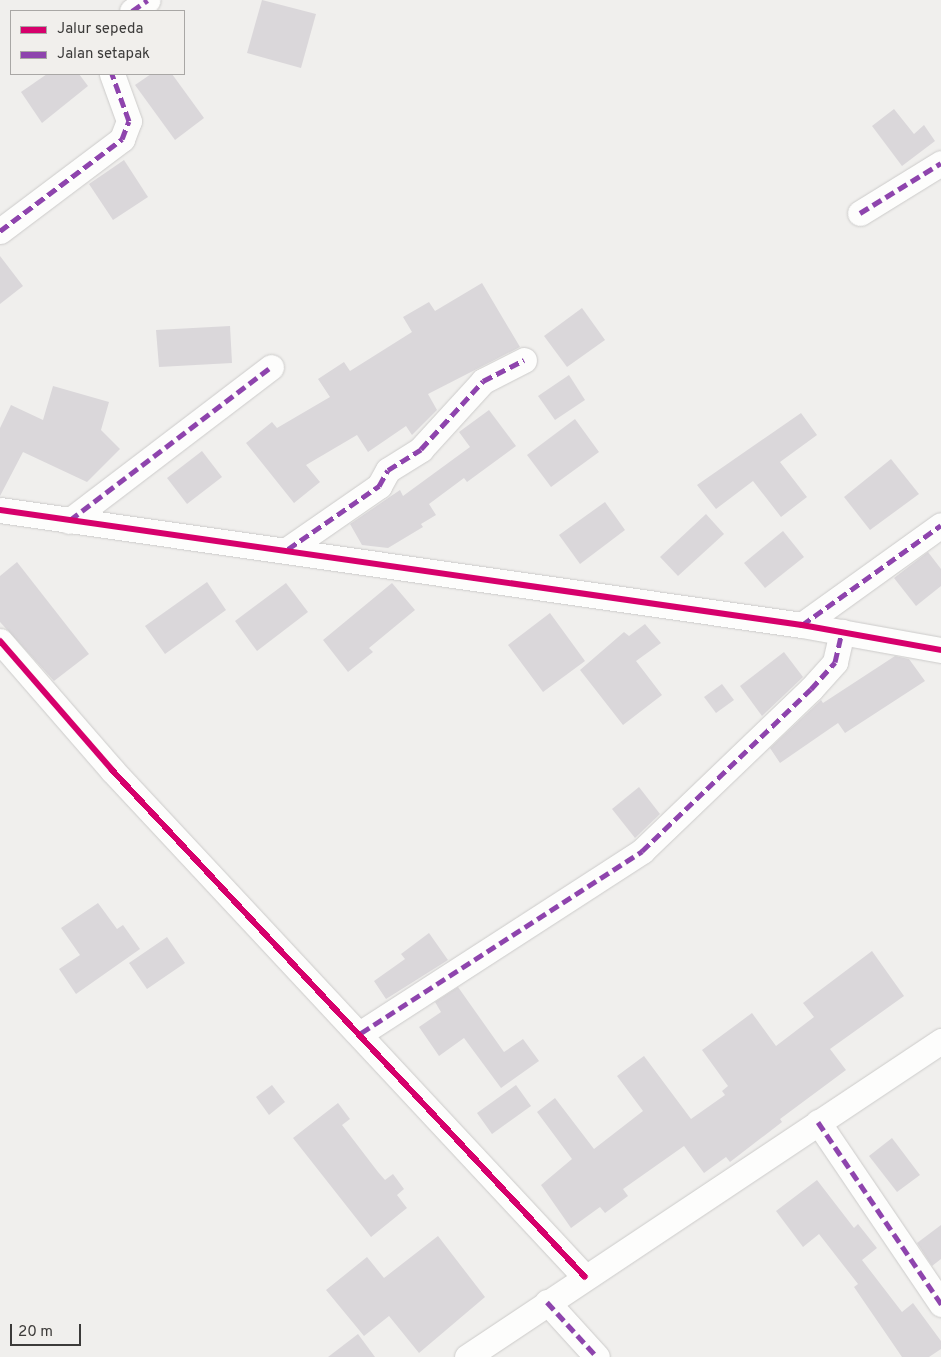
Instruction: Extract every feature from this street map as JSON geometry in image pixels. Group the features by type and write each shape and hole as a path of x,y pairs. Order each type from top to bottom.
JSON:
{"street":[{"path":"133,10 148,0"},
{"path":"0,230 122,139 130,121 112,75"},
{"path":"860,213 941,163"},
{"path":"288,549 379,486 388,470 421,449 484,381 524,360"},
{"path":"69,521 271,366"},
{"path":"0,510 69,521 288,549 802,625 941,650"},
{"path":"802,625 941,525"},
{"path":"361,1033 642,852 811,689 835,662 842,632"},
{"path":"0,641 112,770 361,1033 585,1276"},
{"path":"467,1357 585,1276 941,1040"},
{"path":"818,1122 941,1304"},
{"path":"547,1302 597,1357"}],"building":[{"path":"262,0 316,14 301,68 247,53"},
{"path":"46,75 80,75 88,86 42,123 21,92"},
{"path":"150,75 173,75 204,118 175,140 135,85"},
{"path":"894,109 914,134 924,125 935,141 902,166 872,126"},
{"path":"124,160 148,197 113,220 89,184"},
{"path":"0,256 23,286 0,304"},
{"path":"482,283 520,347 428,394 437,410 412,435 406,426 368,452 357,435 306,465 320,482 294,503 246,443 272,422 277,428 330,397 318,379 344,362 350,371 412,332 403,317 429,302 435,311"},
{"path":"582,308 605,340 567,367 544,336"},
{"path":"230,326 232,363 159,367 156,330"},
{"path":"569,375 585,400 555,420 538,396"},
{"path":"53,386 109,402 101,430 120,449 87,482 23,452 0,496 0,428 11,405 43,420"},
{"path":"489,410 516,446 467,482 464,478 429,504 436,515 421,524 423,527 388,548 362,545 350,524 400,490 403,496 470,447 459,432"},
{"path":"801,413 817,435 780,462 807,497 781,517 753,481 716,509 697,485"},
{"path":"575,419 599,452 551,487 527,455"},
{"path":"202,451 222,477 187,504 167,478"},
{"path":"891,459 919,494 870,530 844,497"},
{"path":"605,502 625,530 580,564 559,535"},
{"path":"706,514 724,534 678,576 660,557"},
{"path":"783,531 804,557 765,588 744,563"},
{"path":"928,552 941,569 941,586 916,606 894,578"},
{"path":"17,562 89,654 54,681 0,622 0,576"},
{"path":"207,582 226,610 165,654 145,626"},
{"path":"286,583 308,612 257,651 235,621"},
{"path":"392,583 415,610 369,648 373,652 348,672 323,640"},
{"path":"550,613 585,661 543,692 508,645"},
{"path":"645,624 661,643 636,661 662,695 623,725 580,670 624,632 629,636"},
{"path":"784,652 803,677 762,716 740,686"},
{"path":"895,656 909,659 925,681 845,733 838,723 780,763 770,748 821,700 823,703"},
{"path":"722,684 734,700 716,713 704,697"},
{"path":"639,787 660,814 635,838 612,809"},
{"path":"98,903 117,929 123,925 140,949 76,994 59,969 80,955 61,928"},
{"path":"429,933 448,960 386,999 374,981 405,959 401,954"},
{"path":"167,937 185,963 147,989 129,963"},
{"path":"872,951 904,996 830,1049 846,1070 780,1119 782,1122 730,1162 726,1157 704,1173 684,1146 623,1189 628,1196 605,1213 600,1207 571,1228 541,1185 572,1159 537,1112 555,1098 594,1149 643,1111 617,1076 644,1056 691,1119 725,1095 722,1091 728,1086 702,1050 752,1013 776,1046 814,1017 803,1003"},
{"path":"458,987 504,1052 523,1039 539,1061 501,1088 464,1038 439,1056 419,1027 441,1012 435,1002"},
{"path":"272,1085 285,1102 269,1115 256,1097"},
{"path":"516,1085 531,1106 492,1134 477,1113"},
{"path":"338,1103 350,1119 342,1125 378,1172 385,1180 393,1174 404,1189 397,1195 407,1208 371,1237 293,1138"},
{"path":"892,1138 920,1175 897,1192 869,1156"},
{"path":"817,1180 854,1228 858,1224 877,1248 862,1260 902,1312 913,1303 941,1341 941,1349 929,1357 902,1357 854,1287 858,1284 819,1234 803,1247 776,1211"},
{"path":"941,1225 941,1259 932,1266 917,1243"},
{"path":"438,1236 485,1297 419,1353 389,1316 364,1336 326,1290 367,1257 384,1278"},
{"path":"358,1334 375,1357 328,1357"}],"marked path":[{"path":"133,10 148,0"},
{"path":"0,231 122,139 129,121 112,75"},
{"path":"860,213 941,163"},
{"path":"288,549 379,486 388,470 421,449 483,381 524,360"},
{"path":"70,520 271,367"},
{"path":"802,625 941,525"},
{"path":"361,1033 642,851 811,689 835,662 842,632"},
{"path":"818,1122 941,1304"},
{"path":"547,1302 597,1357"}],"cycle path":[{"path":"0,510 802,625 941,650"},
{"path":"0,641 112,770 585,1277"}]}
